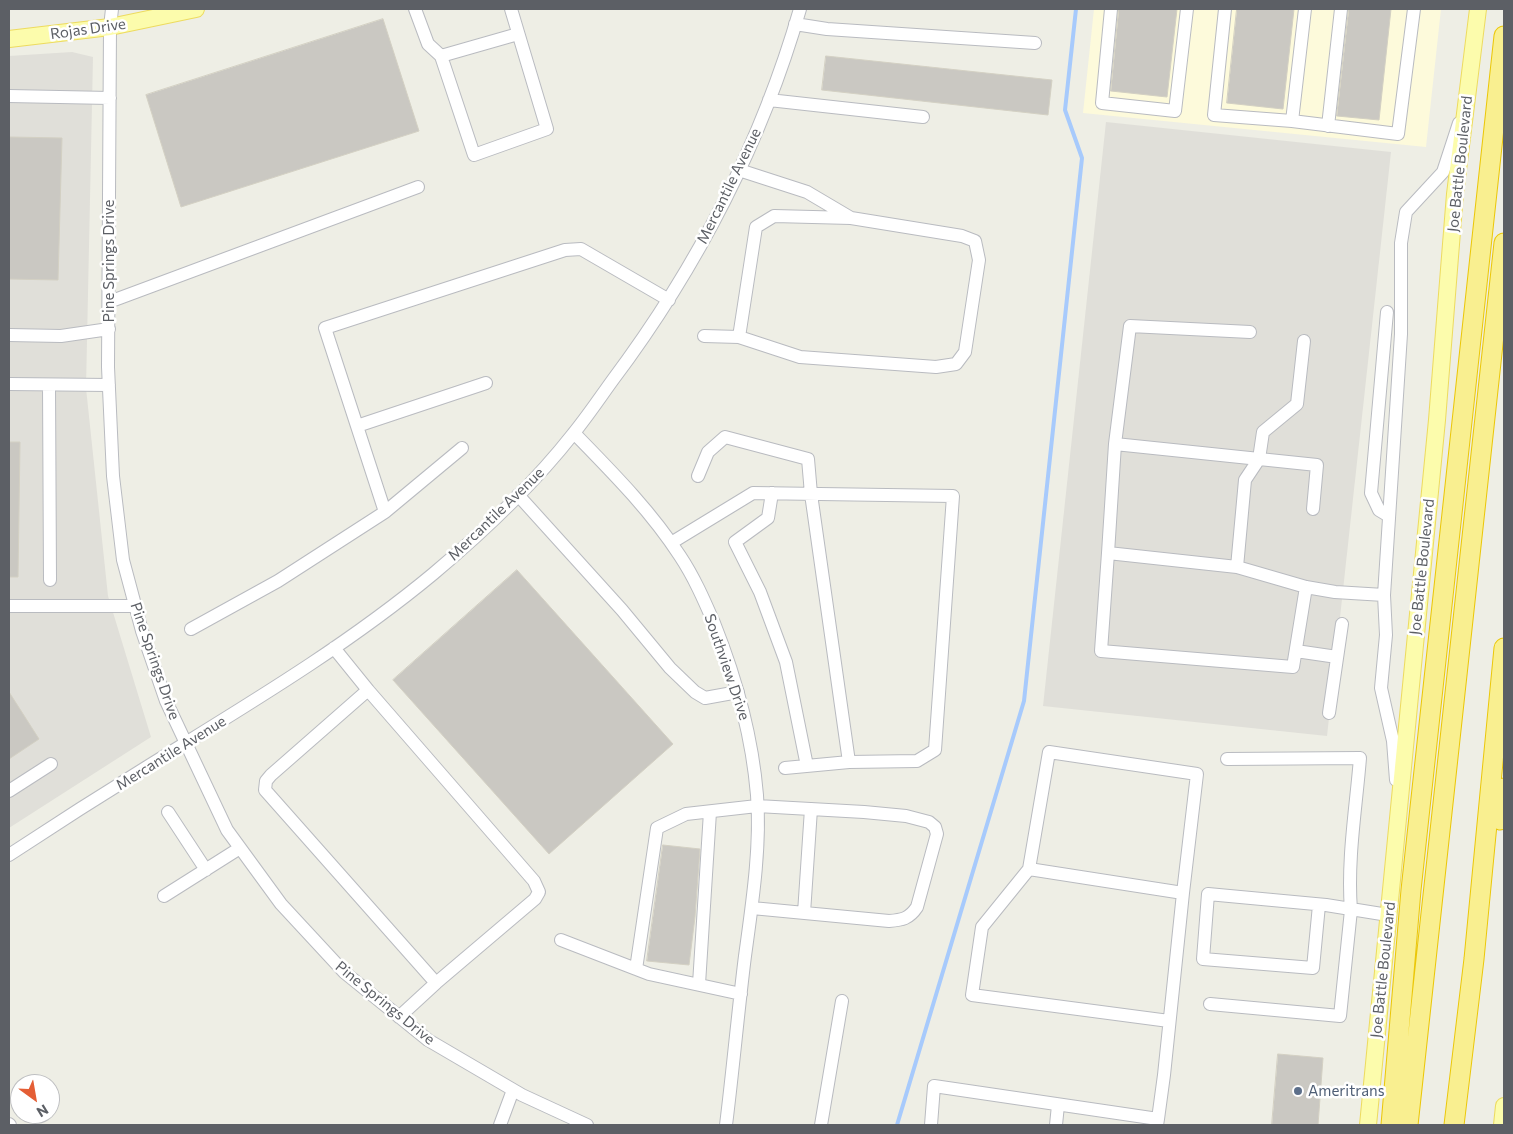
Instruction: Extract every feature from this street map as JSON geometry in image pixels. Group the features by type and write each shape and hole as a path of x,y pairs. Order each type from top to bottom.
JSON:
{"highway":[{"path":"1391,1125 1411,890 1504,36"},
{"path":"1408,1125 1504,243"},
{"path":"1454,1125 1474,959 1504,648"},
{"path":"1474,959 1504,788"}],"main road":[{"name":"Rojas Drive","path":"9,39 110,27 196,9"},
{"name":"Joe Battle Boulevard","path":"1368,1125 1436,429 1455,194 1478,9"},
{"path":"1502,1125 1504,1106"}],"street":[{"name":"Pine Springs Drive","path":"112,9 110,27 108,329 111,442 123,560 142,631 166,701 185,744 228,830 281,904 344,972 428,1040 514,1090 587,1125"},
{"path":"415,9 428,44 441,56 474,155 547,129 511,9"},
{"name":"Mercantile Avenue","path":"9,855 334,648 434,573 481,532 518,495 574,433 669,300 709,231 739,170 768,100 800,9"},
{"path":"1111,9 1102,103 1175,111 1187,9"},
{"path":"1226,9 1214,115 1398,134 1414,9"},
{"path":"1292,122 1305,9"},
{"path":"1328,126 1341,9"},
{"path":"795,24 1035,43"},
{"path":"441,56 518,34"},
{"path":"9,96 110,98"},
{"path":"1399,809 1393,742 1381,688 1386,635 1384,595 1401,334 1401,243 1406,212 1443,172 1466,99"},
{"path":"768,100 923,117"},
{"path":"739,170 807,192 852,218"},
{"path":"109,302 418,187"},
{"path":"704,336 739,337 800,357 936,367 956,364 965,352 979,260 975,241 962,236 852,218 774,216 756,227 739,337"},
{"path":"385,512 325,328 565,250 581,249 669,300"},
{"path":"1387,312 1371,493 1379,510 1389,516"},
{"path":"1250,332 1130,326 1115,444 1101,651 1294,667 1306,588"},
{"path":"9,336 60,336 108,329"},
{"path":"1237,567 1245,480 1259,459 1263,432 1297,404 1304,341"},
{"path":"357,426 486,383"},
{"path":"9,384 109,385"},
{"path":"49,384 50,580"},
{"name":"Southview Drive","path":"574,433 646,509 694,579 725,651 750,738 758,822 752,908 726,1125"},
{"path":"698,476 708,452 725,437 808,459 811,494 849,762"},
{"path":"1115,444 1317,465 1312,509"},
{"path":"191,629 278,581 385,512 462,448"},
{"path":"671,543 753,493 953,496 934,750 916,761 849,762 785,768"},
{"path":"772,493 768,518 735,542 760,592 786,662 808,766"},
{"path":"518,495 622,610 670,668 695,692 705,698 738,692"},
{"path":"1108,554 1237,567 1306,588 1384,595"},
{"path":"9,606 136,606"},
{"path":"1329,713 1342,624"},
{"path":"334,648 368,690 534,881 539,892 536,899 436,983 399,1017"},
{"path":"1296,651 1337,657"},
{"path":"368,690 271,775 266,781 265,790 436,983"},
{"path":"930,1125 934,1086 1157,1122 1164,1076 1197,774 1049,752 1029,869 982,927 972,995 1169,1021"},
{"path":"1210,1004 1340,1016 1351,910 1353,843 1360,758 1227,759"},
{"path":"9,791 51,764"},
{"path":"636,970 657,828 686,814 757,806 906,816 930,822 935,827 937,834 917,907 912,914 902,920 889,921 752,908"},
{"path":"804,913 811,809"},
{"path":"168,812 206,870"},
{"path":"699,984 710,812"},
{"path":"164,896 240,848"},
{"path":"1029,869 1183,893"},
{"path":"1319,905 1313,968 1203,959 1208,894 1319,905 1388,915"},
{"path":"561,940 649,974 741,994"},
{"path":"821,1125 842,1001"},
{"path":"500,1125 514,1090"},
{"path":"1056,1125 1058,1105"}],"shaded area":[{"path":"1094,9 1441,9 1426,147 1083,113"},
{"path":"72,52 93,57 86,388 108,596 151,737 9,828 9,56"},
{"path":"1106,122 1391,152 1327,736 1043,706"}],"building":[{"path":"1119,9 1177,9 1167,97 1111,91"},
{"path":"1237,9 1294,9 1283,109 1227,103"},
{"path":"1349,9 1391,9 1379,120 1337,116"},
{"path":"383,19 419,131 181,207 146,95"},
{"path":"826,56 1052,80 1048,115 822,90"},
{"path":"9,137 62,138 58,280 9,279"},
{"path":"9,442 20,442 18,577 9,577"},
{"path":"517,570 673,744 549,854 393,680"},
{"path":"9,692 39,739 9,759"},
{"path":"663,845 700,849 689,965 647,961"},
{"name":"Ameritrans","path":"1278,1054 1323,1058 1318,1125 1272,1125"}],"waterway":[{"path":"897,1125 1024,701 1082,158 1065,110 1076,9"}],"place":[{"name":"Ameritrans","path":"1298,1091"}]}
